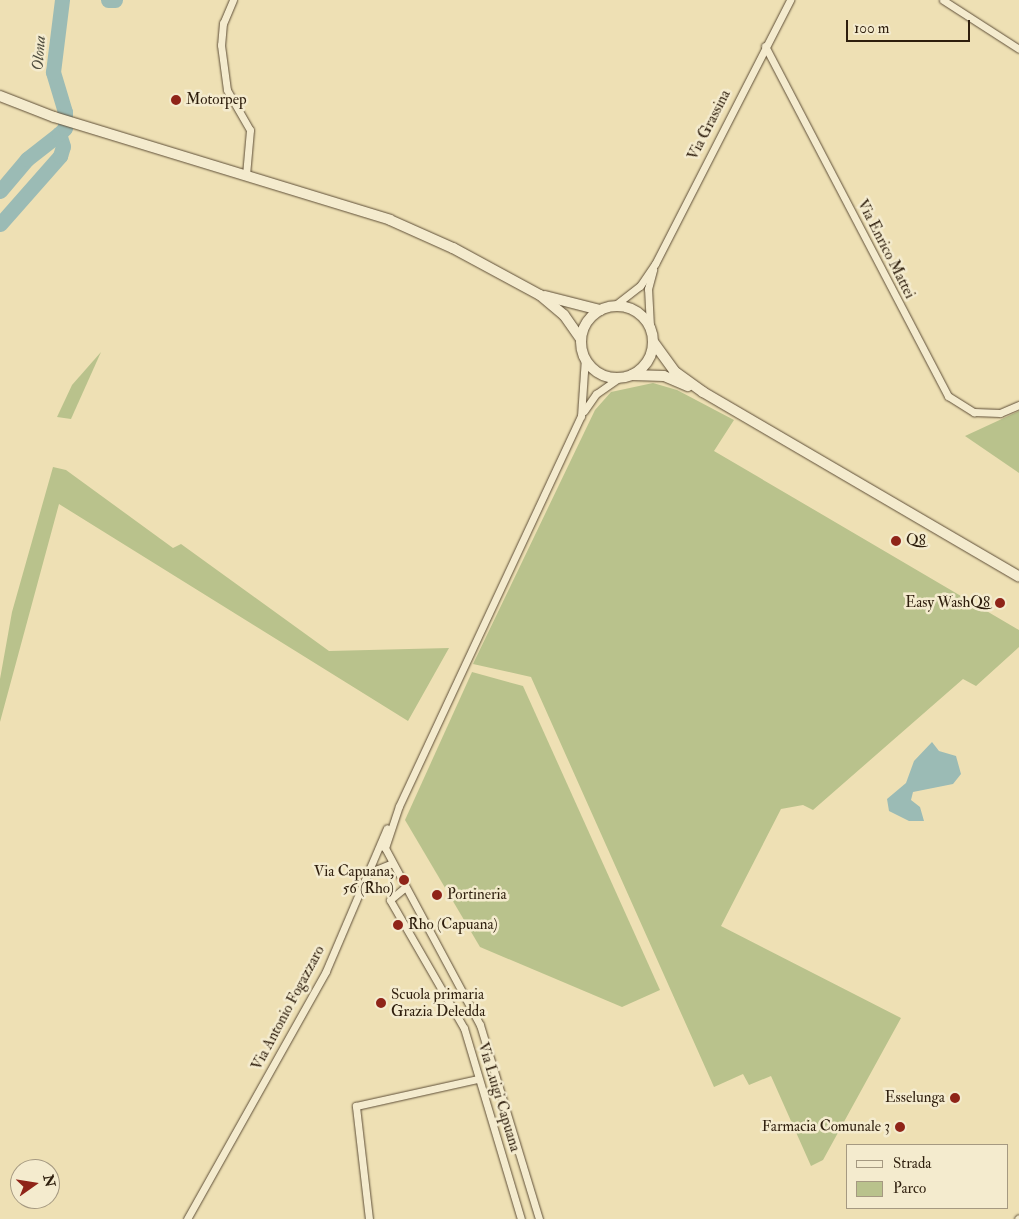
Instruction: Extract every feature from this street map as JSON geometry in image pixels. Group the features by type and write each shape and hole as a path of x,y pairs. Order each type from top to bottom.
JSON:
{"main road":[{"path":"0,96 54,117 390,220 453,248 540,295 564,315 581,339 585,358 599,373 619,378 664,376 703,392"},
{"path":"540,295 600,310"},
{"path":"581,339 590,318 600,310 614,306 634,310 650,326 654,343 674,371 703,392 1019,577"},
{"path":"631,376 646,364 654,343"}],"street":[{"path":"233,0 221,44 227,90 250,130 246,175"},
{"name":"Via Grassina","path":"614,306 636,290 655,264 790,0"},
{"path":"943,0 1019,49"},
{"name":"Via Enrico Mattei","path":"766,46 948,396 974,412 1000,413 1019,406"},
{"name":"Via Grassina","path":"650,326 648,289 655,264"},
{"path":"581,416 585,358"},
{"path":"366,875 390,864 385,846 400,806 581,416 596,394 619,378"},
{"name":"Via Antonio Fogazzaro","path":"187,1219 326,971 366,875 400,806"},
{"name":"Via Luigi Capuana","path":"390,864 480,1025 539,1219"},
{"name":"Via Luigi Capuana","path":"403,889 390,900 464,1028 521,1219"},
{"path":"369,1219 356,1106 478,1079"}],"green space":[{"path":"101,352 71,419 57,417 72,385"},
{"path":"653,383 677,390 734,420 714,451 1019,630 1019,647 976,686 963,679 813,810 803,805 781,809 721,926 901,1018 823,1160 811,1166 771,1076 749,1085 743,1074 714,1087 531,677 473,664 595,410 611,392"},
{"path":"1019,411 1019,473 965,436"},
{"path":"53,467 66,470 173,548 181,544 329,651 449,648 408,721 59,504 0,722 0,679 12,612"},
{"path":"472,672 523,686 660,990 622,1007 480,947 405,820"}],"water":[{"path":"932,742 939,751 956,756 961,774 953,784 913,792 911,800 920,807 924,821 909,821 889,811 887,799 906,783 914,761"}],"waterway":[{"name":"Olona","path":"0,224 60,156 63,146 59,134 65,128 65,112 53,72 62,0"},
{"name":"Olona","path":"108,0 115,0"},
{"name":"Olona","path":"0,191 27,159 59,134"}],"place":[{"name":"Motorpep","path":"176,100"},
{"name":"Q8","path":"896,541"},
{"name":"Easy WashQ8","path":"1000,603"},
{"name":"Via Capuana, 56 (Rho)","path":"404,880"},
{"name":"Portineria","path":"437,895"},
{"name":"Rho (Capuana)","path":"398,925"},
{"name":"Scuola primaria Grazia Deledda","path":"381,1003"},
{"name":"Esselunga","path":"955,1098"},
{"name":"Farmacia Comunale 3","path":"900,1127"}]}
